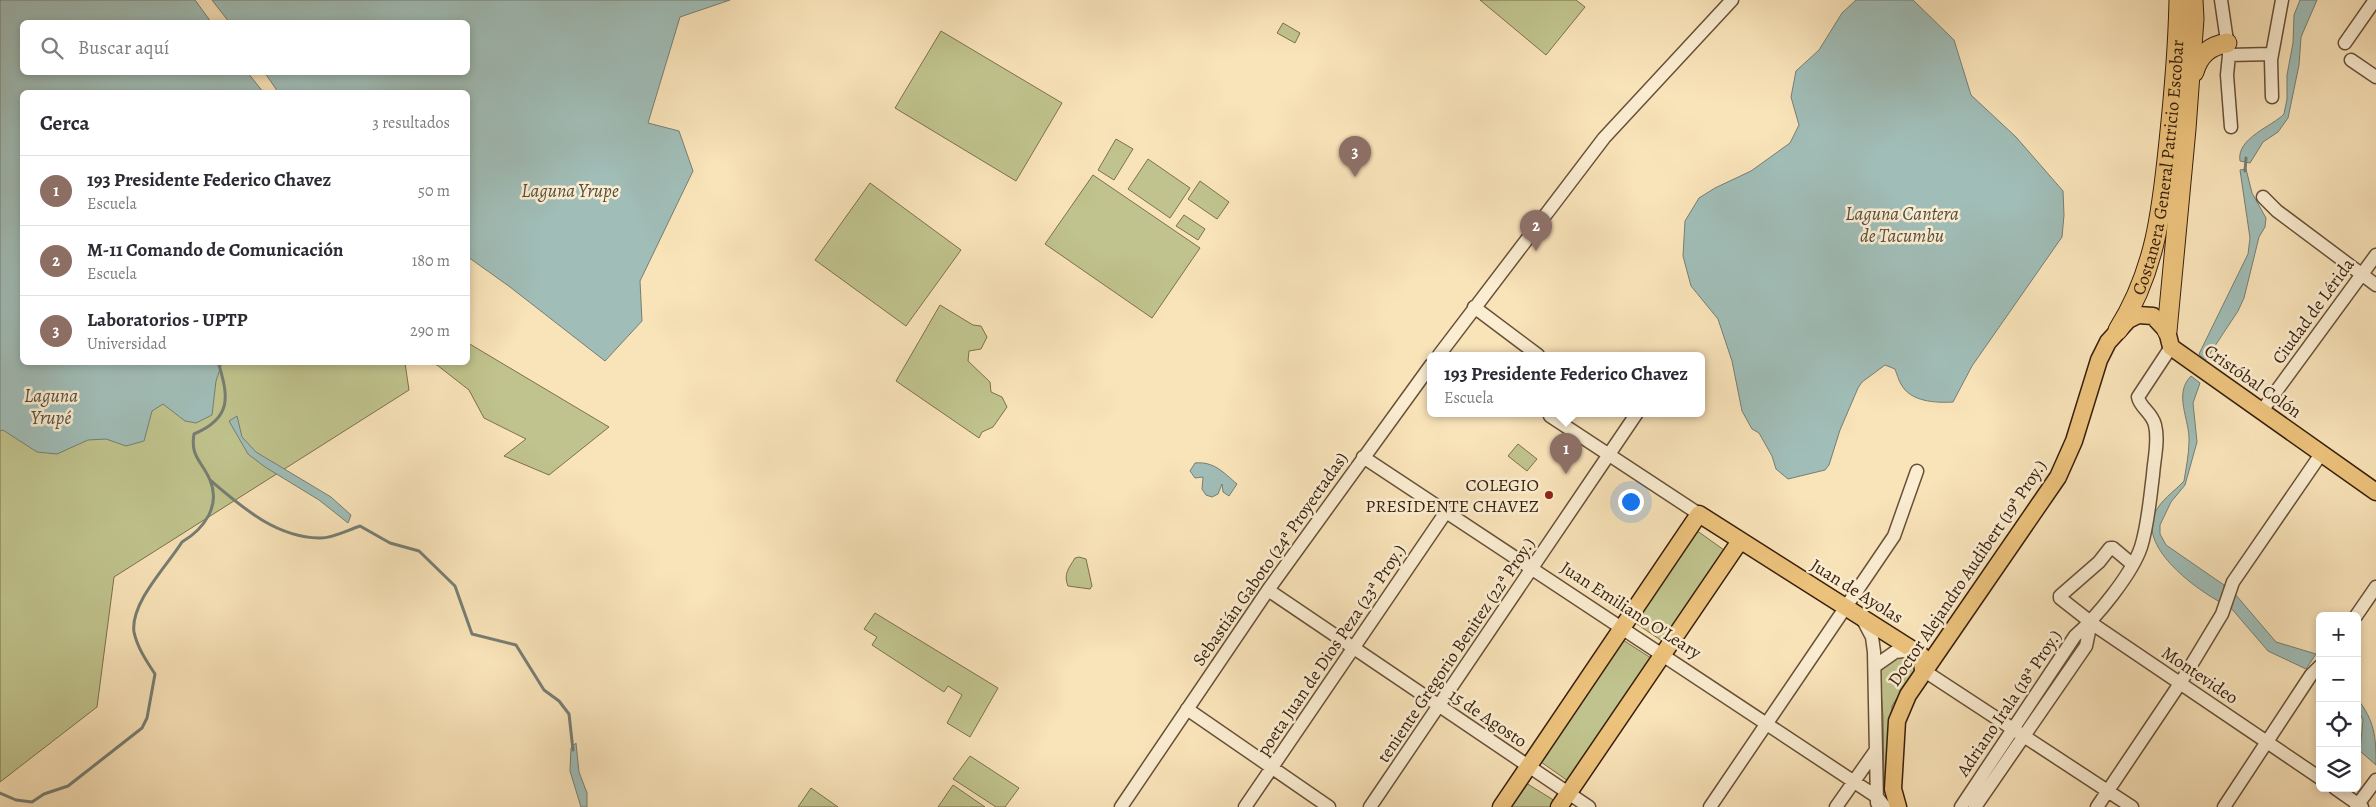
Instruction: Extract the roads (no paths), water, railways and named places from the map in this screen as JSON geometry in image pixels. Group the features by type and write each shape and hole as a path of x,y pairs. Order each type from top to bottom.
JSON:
{"highway":[{"name":"Costanera General Patricio Escobar","path":"2118,330 2130,310 2141,285 2154,250 2161,218 2178,53 2179,0"},
{"name":"Costanera General Patricio Escobar","path":"2169,339 2189,96 2194,18 2193,0"},
{"path":"2189,96 2199,57 2218,45 2228,49"}],"main road":[{"name":"Cristóbal Colón","path":"2118,330 2138,315 2153,316 2169,339 2193,364 2376,492"},
{"name":"Doctor Alejandro Audibert (19ª Proy.)","path":"1898,807 1893,789 1897,729 1900,711 1919,658 1939,647 2058,477 2074,441 2099,360 2108,342 2118,330"},
{"name":"Juan de Ayolas","path":"1699,514 1740,542 1862,618 1919,658"},
{"path":"1501,807 1699,514"},
{"path":"1559,807 1740,542"}],"street":[{"path":"1440,352 1604,138 1732,0"},
{"path":"2221,0 2228,49 2226,75 2231,127"},
{"path":"2272,97 2272,54 2282,0"},
{"path":"2345,43 2375,0"},
{"path":"2228,49 2272,54"},
{"path":"2352,60 2376,78"},
{"path":"2263,197 2277,211 2376,284"},
{"name":"Ciudad de Lérida","path":"2261,412 2376,255"},
{"path":"1474,307 1534,352"},
{"name":"Adriano Irala (18ª Proy.)","path":"1960,807 2086,646 2091,622 2132,564 2140,547 2156,444 2156,428 2152,415 2139,402 2138,397 2169,339"},
{"name":"Sebastián Gaboto (24ª Proyectadas)","path":"1120,807 1268,590 1362,457 1427,370"},
{"name":"Juan de Ayolas","path":"1552,417 1699,514"},
{"name":"teniente Gregorio Benitez (22ª Proy.)","path":"1370,807 1634,417"},
{"path":"2097,807 2181,682 2222,614 2233,582 2321,454"},
{"name":"Juan Emiliano O'Leary","path":"1362,457 1853,781 1880,804"},
{"path":"1710,807 1894,536 1908,502 1917,471"},
{"name":"poeta Juan de Dios Peza (23ª Proy.)","path":"1245,807 1446,512"},
{"name":"Montevideo","path":"2132,564 2113,548 2110,548 2099,562 2060,596 2062,600 2091,622 2316,775"},
{"path":"2359,612 2376,587"},
{"name":"15 de Agosto","path":"1268,590 1589,807"},
{"path":"1862,618 1872,637 1875,666 1876,750 1880,804"},
{"path":"1875,666 1895,652 1919,658"},
{"name":"Juan de Ayolas","path":"1919,658 2018,732 2132,807"},
{"path":"2224,807 2316,670"},
{"path":"1187,709 1329,807"},
{"name":"Adriano Irala (18ª Proy.)","path":"1975,807 2018,732"},
{"path":"1836,807 1876,750"},
{"path":"2340,792 2359,806 2376,780"}],"water":[{"name":"Laguna Yrupé","path":"0,0 195,0 210,20 20,20 20,75 250,75 261,90 20,90 20,365 221,365 216,381 212,415 196,423 185,421 163,404 152,411 144,441 126,446 106,439 88,440 57,454 37,452 3,430 0,431"},
{"name":"Laguna Yrupe","path":"212,0 730,0 680,17 648,123 679,131 693,171 640,281 642,321 605,361 470,258 470,90 277,90 266,75 470,75 470,20 227,20"},
{"name":"Laguna Cantera de Tacumbu","path":"1856,0 1913,0 1954,40 1971,95 2016,137 2063,191 2064,215 2062,237 1972,366 1953,402 1924,400 1911,395 1901,384 1895,369 1885,365 1862,382 1858,388 1840,430 1829,465 1825,470 1788,479 1776,469 1772,456 1759,433 1752,429 1742,411 1732,361 1718,319 1691,286 1683,256 1685,221 1699,198 1715,188 1751,171 1790,143 1799,125 1791,97 1796,71 1819,50 1842,13"},
{"path":"2300,0 2317,0 2301,37 2299,65 2288,118 2278,132 2263,142 2250,163 2240,161 2240,153 2249,139 2284,114 2287,99 2287,75 2293,43 2294,15"},
{"path":"2246,169 2252,193 2266,218 2265,227 2259,237 2244,298 2238,311 2205,361 2199,354 2248,254 2250,238 2240,170"},
{"path":"2191,376 2200,383 2193,403 2197,442 2185,485 2171,502 2160,525 2160,534 2166,545 2224,585 2222,603 2199,589 2173,567 2155,541 2152,528 2154,515 2160,505 2184,481 2189,433 2183,391"},
{"path":"237,416 242,437 256,452 331,497 351,515 348,523 319,500 265,467 248,454 229,421"},
{"path":"1195,463 1213,466 1237,484 1229,496 1223,492 1222,484 1218,494 1212,497 1206,495 1202,489 1203,477 1195,478 1190,471"},
{"path":"2235,594 2276,642 2316,654 2306,669 2268,651 2231,608"},
{"path":"2361,704 2368,715 2373,730 2376,746 2376,765 2361,752 2363,720"},
{"path":"576,743 579,772 587,793 587,807 581,807 570,771 571,748"}],"waterway":[{"path":"2245,171 2246,158"},
{"path":"0,793 16,800 32,802 44,794 68,786 142,728 147,718 155,674 137,643 134,621 143,597 151,585 182,542 203,524 212,508 213,490 210,480 195,454 193,442 194,434 215,421 224,405 224,386 219,365"},
{"path":"210,480 260,519 288,532 324,538 360,526 390,543 419,551 455,586 472,634 516,645 544,690 559,701 569,714 573,750"}],"place":[{"name":"Laboratorios - UPTP","path":"1355,177"},
{"name":"M-11 Comando de Comunicación","path":"1536,251"},
{"name":"193 Presidente Federico Chavez","path":"1566,474"},
{"name":"COLEGIO PRESIDENTE CHAVEZ","path":"1549,495"}]}
